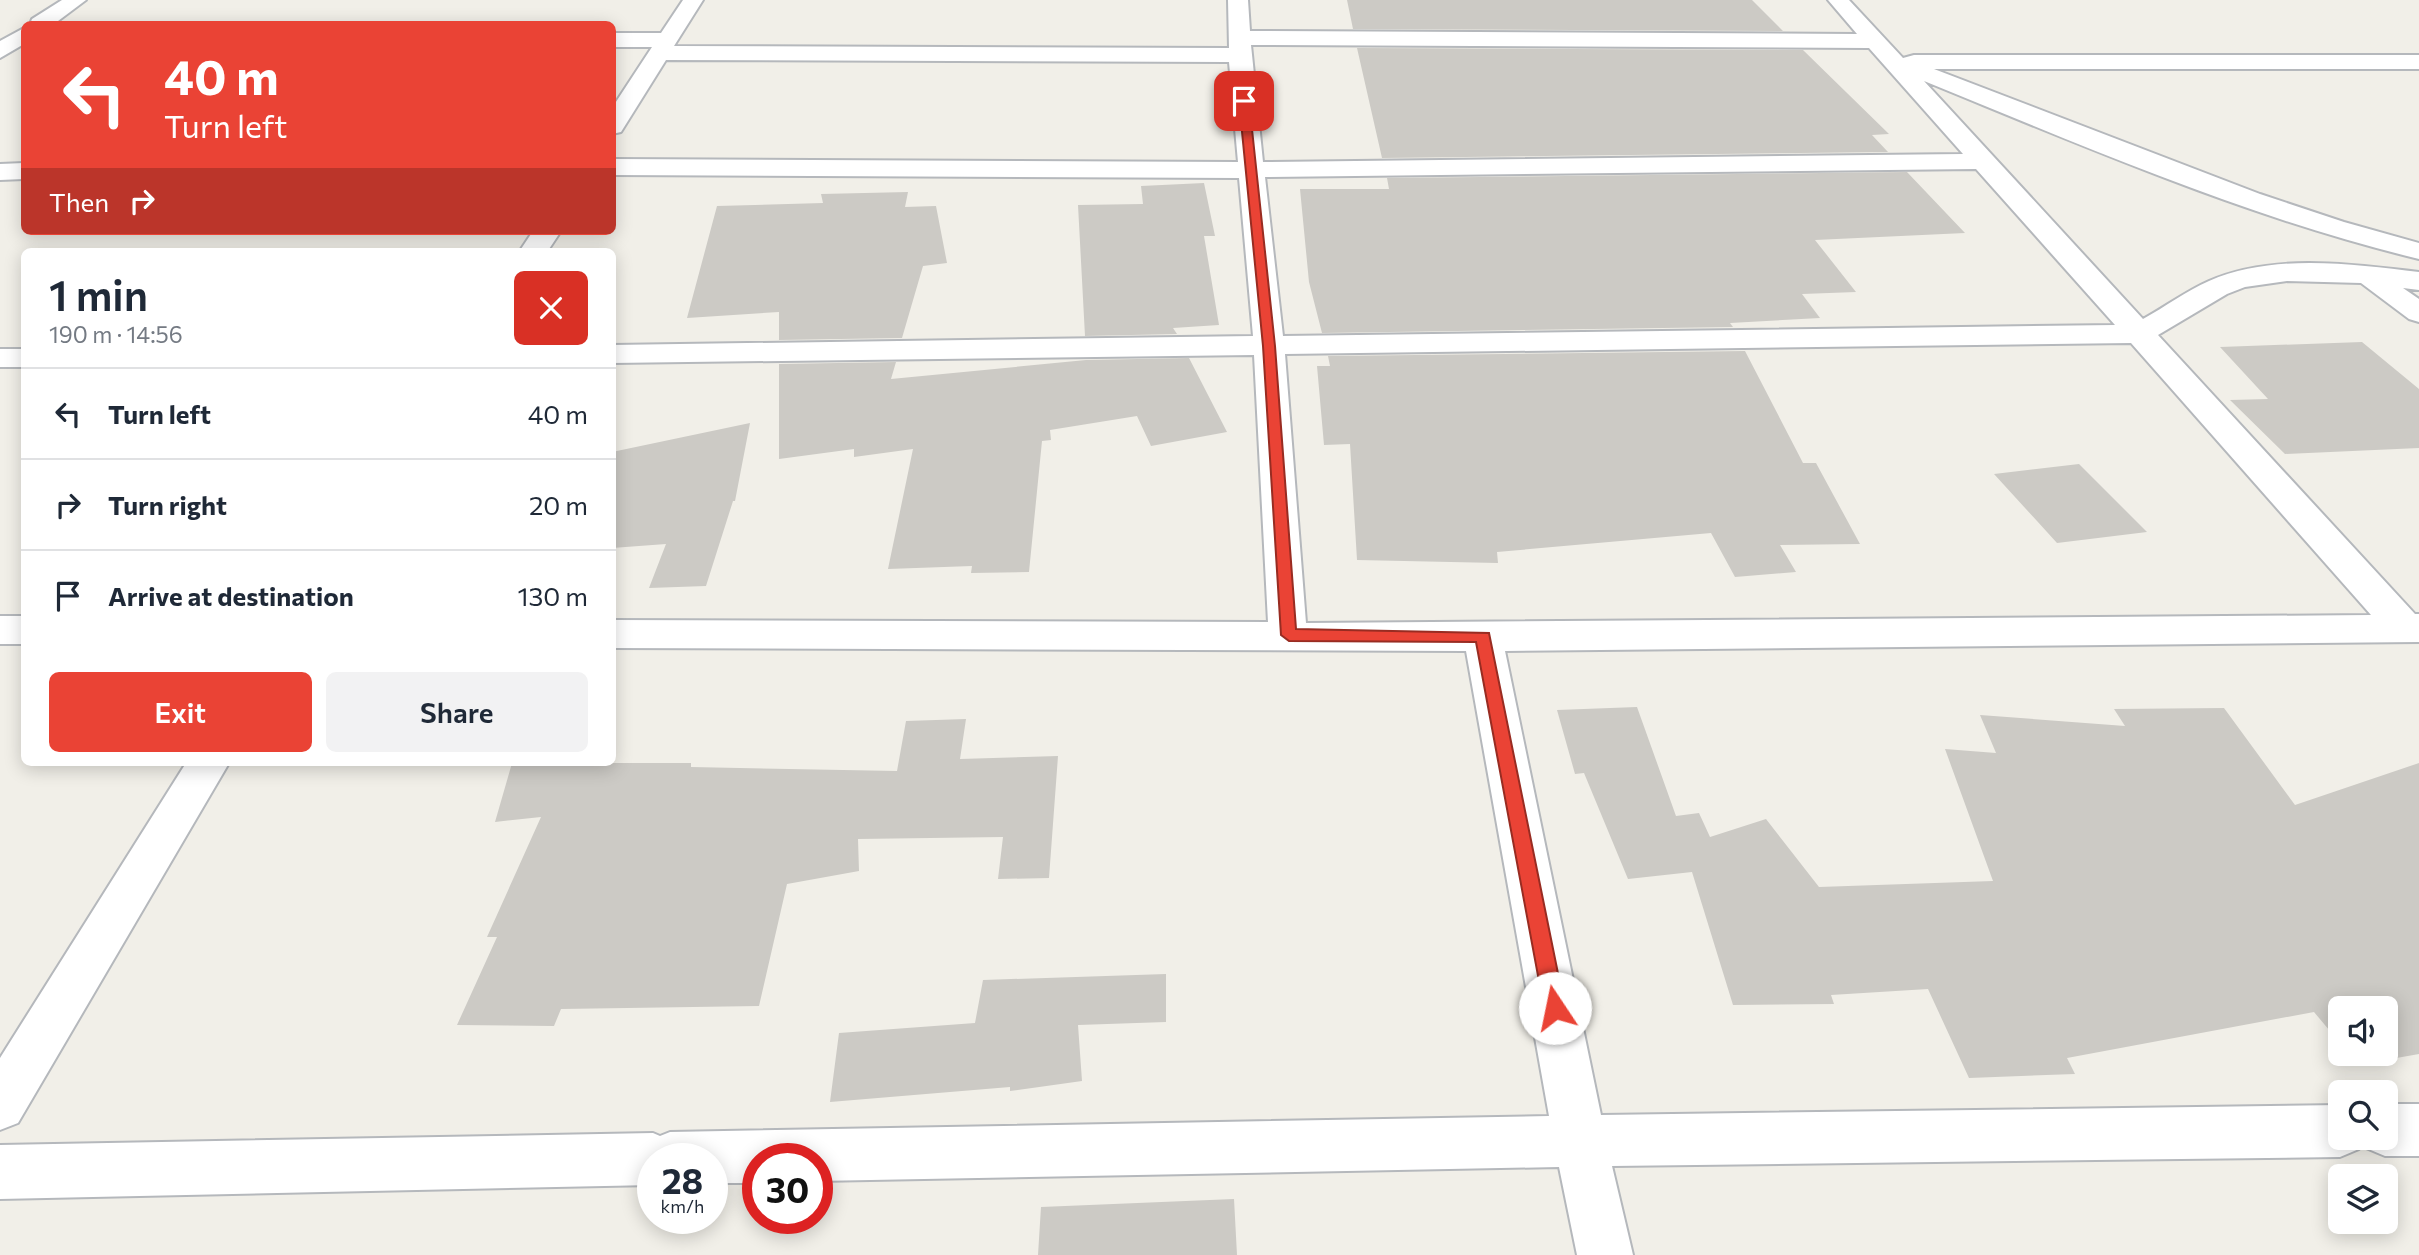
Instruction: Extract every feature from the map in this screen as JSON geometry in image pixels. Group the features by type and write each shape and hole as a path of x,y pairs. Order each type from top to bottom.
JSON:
{"street":[{"path":"44,21 76,0"},
{"path":"616,121 693,0"},
{"path":"1238,0 1251,170 1269,346 1289,635"},
{"path":"1838,0 2137,334 2412,628"},
{"path":"616,41 662,47 1874,41"},
{"path":"1895,62 2419,62"},
{"path":"1895,62 2060,128 2237,194 2322,223 2419,251"},
{"path":"616,167 1251,170 1984,161"},
{"path":"0,172 21,172"},
{"path":"2367,274 2419,313"},
{"path":"616,354 2137,334 2164,322 2217,288 2242,278 2367,274 2419,281"},
{"path":"0,358 21,358"},
{"path":"616,634 1483,637 2412,628"},
{"path":"0,630 21,630"},
{"path":"1483,637 1580,1141 1605,1255"},
{"path":"0,1105 206,766"},
{"path":"2398,1130 2419,1130"},
{"path":"728,1157 1580,1141 2328,1131"},
{"path":"0,1172 637,1159"}],"building":[{"path":"1347,0 1752,0 1783,31 1353,29"},
{"path":"1357,48 1803,50 1889,134 1872,135 1888,152 1382,158"},
{"path":"1907,172 1965,233 1815,240 1856,292 1802,294 1820,318 1730,323 1733,327 1322,333 1309,282 1300,189 1389,189 1387,178"},
{"path":"1204,183 1215,236 1204,236 1219,325 1173,328 1177,334 1085,336 1078,205 1143,204 1141,186"},
{"path":"908,192 905,207 936,206 947,263 923,266 902,338 779,340 779,312 687,318 717,206 823,203 821,194"},
{"path":"2362,342 2419,389 2419,448 2285,454 2230,400 2268,399 2220,347"},
{"path":"1745,351 1803,463 1816,463 1860,544 1780,545 1796,572 1735,577 1711,533 1497,552 1498,563 1357,560 1350,444 1324,445 1317,366 1330,366 1328,356"},
{"path":"1189,358 1227,432 1151,446 1137,416 1050,430 1051,440 1042,441 1029,572 971,573 972,566 888,569 913,449 854,457 854,449 779,459 779,364 896,362 891,379 1086,360"},
{"path":"750,423 735,501 706,586 649,588 666,544 616,548 616,451"},
{"path":"2079,464 2147,532 2057,543 1994,474"},
{"path":"1637,707 1676,816 1699,813 1710,837 1766,819 1819,887 1993,881 1945,749 1996,753 1980,715 2125,726 2114,709 2224,708 2295,805 2419,763 2419,1054 2398,1058 2398,996 2328,996 2328,1029 2314,1012 2067,1058 2075,1074 1969,1078 1928,989 1831,995 1834,1004 1733,1005 1692,872 1628,879 1584,773 1575,774 1557,710"},
{"path":"966,719 960,759 1058,756 1049,878 998,879 1003,837 858,839 859,871 787,884 759,1006 561,1009 554,1026 457,1025 497,937 487,937 541,817 495,822 511,766 691,763 691,767 897,771 906,721"},
{"path":"1166,974 1166,1022 1078,1025 1082,1081 1010,1091 1010,1087 830,1102 839,1033 975,1023 983,980"},
{"path":"1234,1199 1237,1255 1038,1255 1041,1207"}],"route":[{"path":"1244,101 1269,346 1289,635 1483,637 1555,1008"}]}
